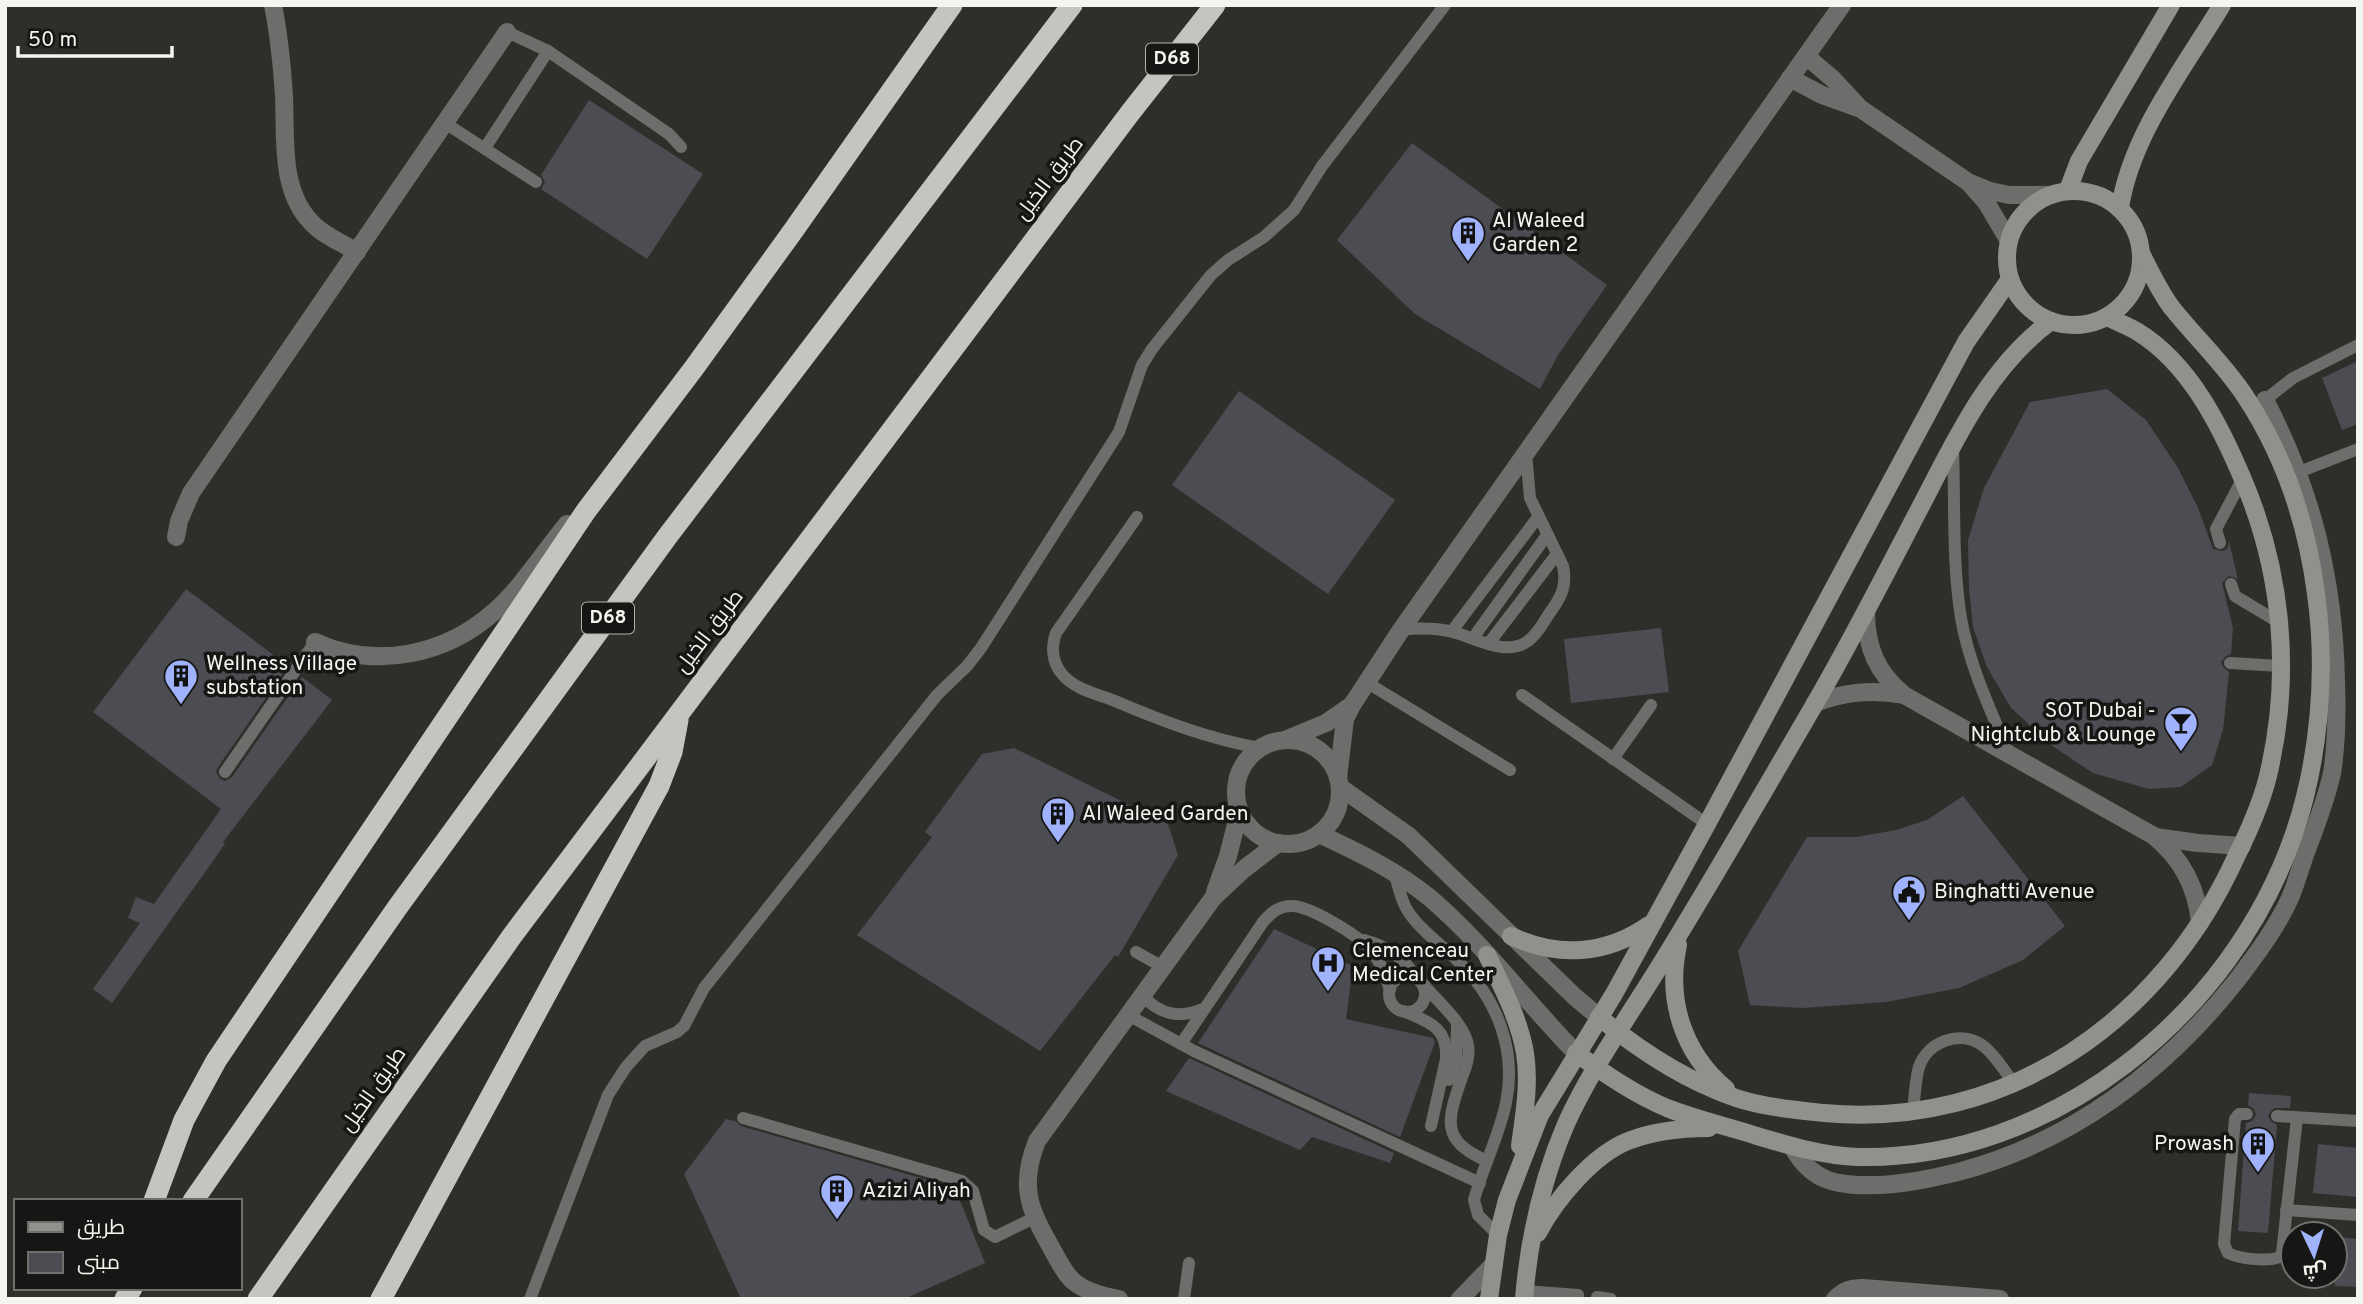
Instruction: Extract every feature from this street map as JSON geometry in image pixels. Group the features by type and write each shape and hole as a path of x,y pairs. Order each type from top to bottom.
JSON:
{"highway":[{"path":"155,1199 184,1119 216,1061 586,511 694,368 952,5"},
{"path":"1039,46 1055,5"},
{"name":"D68","path":"194,1199 397,908 667,537 1072,5"},
{"name":"طريق الخيل","path":"258,1299 512,936 1113,135 1214,5"},
{"path":"381,1299 659,786 672,752 679,715"}],"street":[{"path":"273,5 281,60 286,157 291,187 297,202 316,227 357,252"},
{"path":"1239,813 1255,833 1278,844 1299,843 1319,834 1334,818 1340,798 1342,732 1352,705 1366,682 1842,5"},
{"path":"2068,190 2083,154 2171,5"},
{"path":"2120,208 2123,186 2138,144 2222,5"},
{"path":"176,537 181,514 191,492 508,32"},
{"path":"1806,56 1833,79 1861,109 1968,182 2009,195 2087,191 2105,197 2120,208 2133,225 2141,245 2140,274 2133,291 2122,306 2107,317 2070,325 2051,321 2026,305 2010,279 2006,254 2014,226 2035,203 2048,195"},
{"path":"1790,78 1822,95 1861,109"},
{"path":"1968,182 1986,202 2009,241"},
{"path":"1319,834 1394,873 1428,897 1459,925 1576,1053 1632,1091 1700,1120 1792,1146 1856,1157 1910,1154 1969,1143 2016,1128 2069,1102 2119,1069 2165,1032 2206,989 2247,931 2270,890 2294,836 2310,779 2318,725 2320,651 2317,597 2307,544 2292,492 2271,442 2245,395 2171,306 2142,256"},
{"path":"1489,1299 1498,1235 1517,1171 1540,1115 1599,1017 1707,824 1966,342 2010,279"},
{"path":"1284,740 1296,741 1318,750 1327,758 1339,783 1409,836 1511,936 1619,1034 1682,1073 1737,1098 1796,1110 1847,1115 1913,1111 1949,1105 1998,1090 2045,1069 2089,1042 2129,1010 2165,973 2200,923 2242,846 2270,769 2278,720 2280,623 2269,552 2243,478 2212,416 2173,361 2139,333 2107,317"},
{"path":"1525,1295 1528,1252 1542,1190 1567,1123 1597,1068 1815,703 1988,387 2007,360 2035,332 2051,321"},
{"path":"1792,1146 1806,1168 1830,1181 1851,1185 1890,1185 1929,1179 2006,1157 2064,1131 2111,1102 2154,1069 2210,1014 2254,958 2290,899 2326,796 2334,755 2337,710 2332,608 2323,558 2299,472 2264,400"},
{"path":"315,642 332,650 351,654 389,656 427,650 462,636 498,609 576,513 586,511"},
{"path":"1866,612 1868,644 1874,659 1892,685 1904,695 2154,836 2175,856 2187,874 2195,894 2200,923"},
{"path":"1815,703 1859,692 1904,695"},
{"path":"1213,898 1239,813 1236,795 1240,772 1245,762 1260,748 1313,730 1352,705"},
{"path":"2154,836 2242,846"},
{"path":"1119,1299 1088,1291 1073,1281 1061,1266 1034,1218 1028,1199 1026,1179 1030,1160 1037,1141 1213,898 1244,869 1278,844"},
{"path":"1511,936 1546,949 1584,951 1620,942 1652,923"},
{"path":"1684,926 1678,943 1673,977 1681,1028 1704,1067 1737,1098"},
{"path":"1487,955 1511,1007 1525,1053 1527,1078 1517,1171"},
{"path":"1528,1252 1553,1209 1569,1189 1605,1155 1626,1141 1680,1129 1735,1129"},
{"path":"1460,1299 1494,1264"},
{"path":"1835,1299 1843,1291 1863,1287 2000,1299"}],"lane":[{"path":"530,1299 608,1095 626,1067 645,1046 677,1032 684,1026 704,988 937,695 974,657 1119,432 1142,365 1152,349 1211,275 1228,260 1264,237 1294,210 1305,197 1322,166 1445,5"},
{"path":"508,32 548,51 669,134 681,147"},
{"path":"485,148 548,51"},
{"path":"445,123 536,182"},
{"path":"2264,400 2293,378 2358,345"},
{"path":"1954,446 1957,572 1962,619 1973,662 2010,755"},
{"path":"2299,472 2358,449"},
{"path":"1401,630 1452,631 1511,648 1535,635 1561,598 1565,587 1563,566 1530,498 1526,453"},
{"path":"2220,543 2216,529 2243,478"},
{"path":"1138,517 1056,633 1053,652 1059,672 1080,687 1183,728 1208,737 1260,748"},
{"path":"1452,631 1538,517"},
{"path":"1473,638 1547,536"},
{"path":"1489,643 1557,554"},
{"path":"2231,584 2235,596 2280,623"},
{"path":"225,772 315,642"},
{"path":"2230,663 2280,666"},
{"path":"1366,682 1510,770"},
{"path":"1522,695 1707,824"},
{"path":"1613,759 1651,705"},
{"path":"1394,873 1412,917 1468,971 1486,993 1499,1018 1507,1046 1510,1074 1506,1102 1474,1200 1482,1222 1498,1235"},
{"path":"1181,1044 1264,922 1279,908 1299,906 1359,939 1373,942 1395,953 1464,1033 1469,1055 1450,1117 1452,1133 1458,1144 1468,1153 1487,1161"},
{"path":"1359,939 1380,963 1392,1003 1437,1028 1444,1037 1447,1059 1434,1125 1456,1058 1457,1024"},
{"path":"1136,952 1163,967"},
{"path":"1390,990 1398,979 1404,976 1420,982 1425,991 1422,1005 1410,1012 1404,1011"},
{"path":"1143,996 1153,1006 1170,1014 1194,1013 1205,1008"},
{"path":"1128,1015 1181,1044 1480,1183"},
{"path":"1913,1111 1920,1065 1925,1055 1933,1047 1953,1038 1975,1041 1984,1046 2014,1083"},
{"path":"2247,1114 2239,1114 2235,1119 2225,1249 2232,1256 2273,1259 2280,1257 2297,1118"},
{"path":"2277,1116 2358,1121"},
{"path":"743,1118 962,1181 973,1191 984,1230 988,1235 995,1237 1034,1218"},
{"path":"2286,1210 2358,1215"},
{"path":"1184,1299 1189,1263"},
{"path":"1525,1295 1578,1295"}],"building":[{"path":"589,100 703,174 647,259 541,189 545,182 541,175"},
{"name":"Al Waleed Garden 2","path":"1412,143 1607,285 1558,355 1540,389 1415,314 1337,240"},
{"path":"2358,361 2358,424 2342,430 2322,378"},
{"path":"2107,389 2146,420 2178,468 2198,508 2213,549 2223,551 2227,549 2229,542 2238,579 2229,576 2222,583 2233,628 2231,654 2221,662 2229,672 2223,730 2212,765 2181,787 2149,789 2093,773 2054,747 2011,708 1987,667 1973,627 1968,540 1984,488 2030,402"},
{"path":"1239,391 1395,500 1328,594 1172,485"},
{"name":"Wellness Village substation","path":"186,589 288,666 218,767 216,772 220,779 225,781 232,777 302,677 332,700 223,842 225,844 112,1003 93,989 140,923 128,918 136,897 154,904 221,809 93,712"},
{"path":"1661,628 1669,692 1571,703 1564,639"},
{"path":"1014,748 1168,824 1178,855 1118,957 1115,955 1040,1051 857,935 932,837 925,832 982,754"},
{"path":"1963,796 2065,926 2023,960 1959,988 1886,1002 1802,1008 1750,1005 1738,951 1807,837 1856,837 1896,830 1927,820"},
{"path":"1274,929 1353,966 1346,1019 1433,1038 1435,1042 1400,1137 1198,1043"},
{"path":"1189,1058 1394,1153 1390,1163 1312,1137 1300,1150 1166,1091"},
{"name":"Prowash","path":"2249,1093 2291,1096 2290,1108 2274,1108 2268,1115 2277,1125 2268,1233 2238,1231 2246,1123 2252,1121 2256,1115 2254,1109 2248,1105"},
{"name":"Azizi Aliyah","path":"726,1119 741,1126 955,1188 985,1263 904,1299 741,1299 684,1174"},
{"path":"2318,1144 2358,1148 2358,1197 2313,1193"},
{"path":"2349,1238 2358,1239 2358,1287 2349,1287"}],"place":[{"name":"Al Waleed Garden 2","path":"1468,263"},
{"name":"Wellness Village substation","path":"181,706"},
{"name":"SOT Dubai - Nightclub & Lounge","path":"2181,753"},
{"name":"Al Waleed Garden","path":"1058,844"},
{"name":"Binghatti Avenue","path":"1909,922"},
{"name":"Clemenceau Medical Center","path":"1328,993"},
{"name":"Prowash","path":"2258,1174"},
{"name":"Azizi Aliyah","path":"837,1221"}]}
